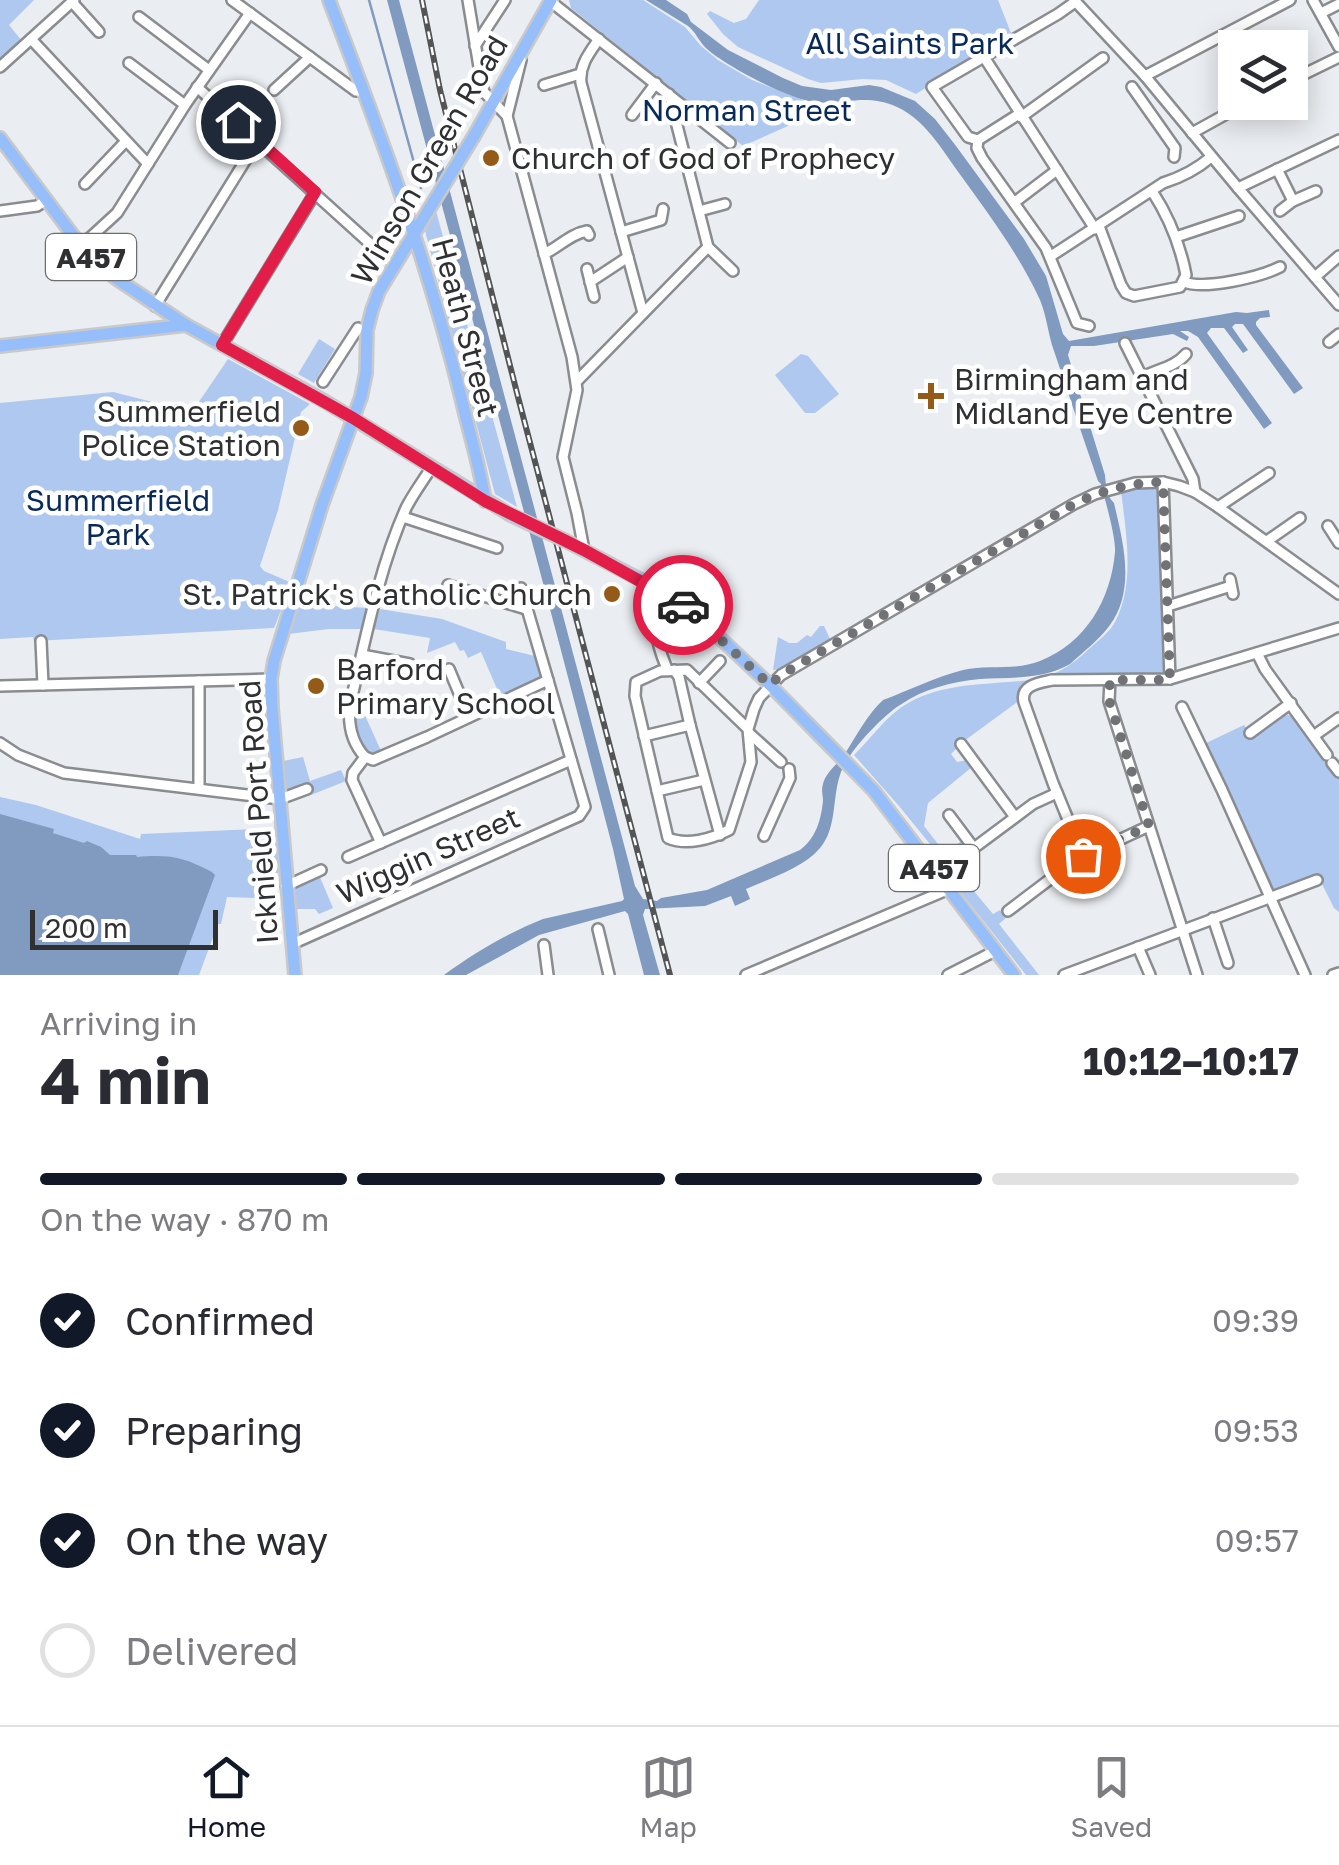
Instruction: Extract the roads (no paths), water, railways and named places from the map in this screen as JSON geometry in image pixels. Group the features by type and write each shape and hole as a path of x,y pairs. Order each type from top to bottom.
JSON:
{"main road":[{"name":"Heath Street","path":"329,0 415,232 452,359 485,501"},
{"name":"Winson Green Road","path":"353,418 362,391 372,310 379,291 551,0"},
{"name":"A457","path":"0,138 81,246 114,277 186,325 353,418 485,501 688,608 874,791 1014,975"},
{"path":"400,258 412,255 424,262"},
{"path":"146,329 156,322 160,308"},
{"path":"0,346 186,325"},
{"name":"Icknield Port Road","path":"295,975 271,678 285,620 353,418"}],"street":[{"path":"232,0 356,91 364,91"},
{"path":"468,0 484,92 507,116 577,381 563,457 584,550"},
{"path":"476,46 505,0"},
{"path":"551,0 730,143"},
{"path":"1145,76 1290,0"},
{"path":"1313,0 1339,47"},
{"path":"0,67 73,1 98,25"},
{"path":"1103,58 978,140 968,137 932,87 1074,1 1145,76 1339,304"},
{"path":"1320,13 1339,4"},
{"path":"81,246 114,218 197,87 250,13"},
{"path":"139,17 209,70"},
{"path":"600,38 580,74 644,313"},
{"path":"31,39 148,164"},
{"path":"507,116 526,40"},
{"path":"277,83 310,57"},
{"path":"984,57 1097,228 1126,293 1134,296 1176,288 1184,282 1186,272 1167,214 1152,191"},
{"path":"1308,72 1339,57"},
{"path":"130,64 186,105"},
{"path":"544,84 580,74"},
{"path":"632,115 656,83"},
{"path":"197,87 384,256 390,245"},
{"path":"1132,87 1178,154"},
{"path":"668,94 708,247 733,271"},
{"path":"1144,104 1159,94"},
{"path":"1192,133 1218,119"},
{"path":"160,308 258,140"},
{"path":"978,140 982,158 1051,256 1075,326 1088,326"},
{"path":"85,184 126,142"},
{"path":"1238,188 1336,142 1339,154"},
{"path":"1051,256 1163,183 1197,169 1211,157"},
{"path":"1277,169 1293,201"},
{"path":"1015,202 1057,170"},
{"path":"1280,210 1316,191"},
{"path":"222,345 315,192"},
{"path":"0,212 45,201"},
{"path":"699,210 725,204"},
{"path":"622,232 661,220 663,209"},
{"path":"1176,237 1240,216"},
{"path":"544,254 577,233 587,231 589,236"},
{"path":"577,381 708,247"},
{"path":"1315,276 1339,256"},
{"path":"590,282 628,257"},
{"path":"1184,282 1199,285 1264,274 1280,265"},
{"path":"587,269 594,297"},
{"name":"Winson Green Road","path":"323,382 358,328"},
{"path":"1329,342 1339,334"},
{"path":"1124,343 1193,478 1194,492"},
{"path":"344,352 366,351"},
{"path":"1144,377 1174,367 1186,354"},
{"path":"431,468 407,507 372,612 348,718 361,754 373,760 548,680"},
{"path":"1218,508 1268,474"},
{"path":"1163,482 1170,680"},
{"path":"764,836 790,778 785,765 748,731 687,670 670,669 636,682 644,736 668,838 681,844 728,830 751,762 748,731 754,709 781,675 1095,494 1135,483 1163,482 1194,492 1339,594"},
{"path":"403,518 497,548"},
{"path":"1267,542 1299,522"},
{"path":"1328,526 1339,543"},
{"path":"462,578 453,587 526,609"},
{"path":"1168,606 1231,586"},
{"path":"348,857 571,760 520,588"},
{"path":"661,624 657,640 670,669 680,677 720,835"},
{"path":"1083,856 1041,750 1023,696 1026,690 1052,680 1170,680 1339,628"},
{"path":"41,641 42,685"},
{"path":"398,662 400,650"},
{"path":"1257,653 1333,763"},
{"path":"362,656 410,664"},
{"path":"699,683 720,661"},
{"path":"449,669 469,717"},
{"path":"0,686 271,678"},
{"path":"1110,680 1109,700 1197,975"},
{"path":"199,682 199,788"},
{"path":"1253,727 1290,702"},
{"path":"1182,706 1305,975"},
{"path":"1315,735 1339,718"},
{"path":"644,736 690,725"},
{"path":"1183,739 1194,734"},
{"path":"0,743 18,755 64,773 280,799 308,790"},
{"path":"956,758 964,748 1015,816"},
{"path":"365,757 348,775 381,843"},
{"name":"Wiggin Street","path":"292,944 579,816 585,807 571,760"},
{"path":"657,791 704,780"},
{"path":"938,874 1015,816 1056,793"},
{"path":"949,815 974,847"},
{"path":"1008,911 1024,906 1083,856 1149,826"},
{"path":"286,886 321,870"},
{"path":"1064,975 1317,880"},
{"path":"746,975 949,888"},
{"path":"1214,918 1228,963"},
{"path":"598,929 609,975"},
{"path":"544,945 548,975"},
{"path":"1138,948 1150,975"},
{"path":"948,975 995,951"}],"waterway":[{"path":"369,0 421,188"}],"railway":[{"path":"422,0 440,90 518,397 670,975"}],"place":[{"name":"Church of God of Prophecy","path":"491,158"},
{"name":"Birmingham and Midland Eye Centre","path":"931,396"},
{"name":"Summerfield Police Station","path":"301,428"},
{"name":"St. Patrick's Catholic Church","path":"612,594"},
{"name":"Barford Primary School","path":"316,686"}],"park label":[{"name":"All Saints Park","path":"910,43"},
{"name":"Norman Street","path":"747,110"},
{"name":"Summerfield Park","path":"118,517"}]}
